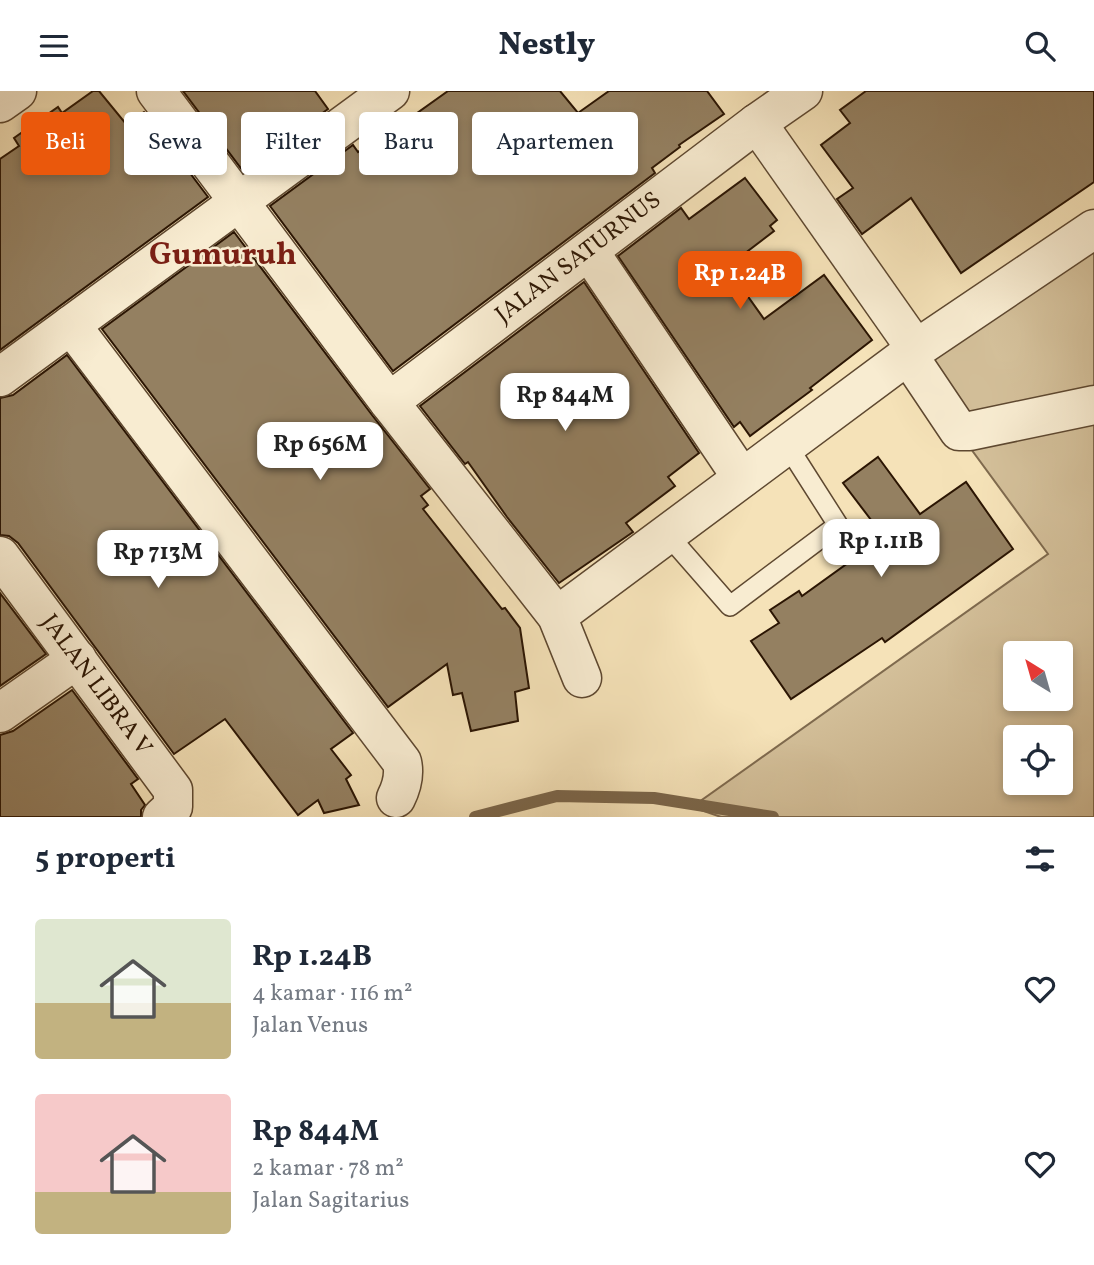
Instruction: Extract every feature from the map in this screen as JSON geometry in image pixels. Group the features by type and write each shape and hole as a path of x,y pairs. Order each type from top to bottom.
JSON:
{"street":[{"path":"0,103 17,91"},
{"path":"156,91 389,402 557,616 582,678"},
{"path":"0,377 390,91"},
{"name":"JALAN SATURNUS","path":"389,402 803,91"},
{"path":"757,123 912,352 959,431 1094,405"},
{"path":"557,616 912,352 1094,229"},
{"path":"589,251 742,478"},
{"path":"71,325 402,762 404,770 396,798"},
{"name":"JALAN LIBRA V","path":"0,556 173,790 173,807 162,817"},
{"path":"0,713 77,659"}],"lane":[{"path":"667,534 730,606 838,524 787,445"}],"shaded area":[{"path":"1094,242 1094,817 721,817 692,807 1048,554 908,363"}],"building":[{"path":"93,91 99,91 124,122 124,175 191,175 208,197 0,350 0,159 19,146 14,138 21,133 21,175 110,175 110,112 63,112"},
{"path":"183,91 315,91 328,109 324,112 241,112 241,168 227,150 227,112 199,112"},
{"path":"448,91 560,91 577,112 472,112 472,175 638,175 638,112 579,112 609,91 707,91 724,114 679,145 680,147 652,168 655,173 393,371 270,206 312,175 345,175 345,151 353,145 359,151 359,175 458,175 458,112 418,112"},
{"path":"866,91 1094,91 1094,182 961,273 911,198 862,234 837,199 853,188 821,145 850,123 840,110"},
{"path":"745,178 777,220 770,226 774,231 727,267 764,319 824,275 872,340 810,388 812,390 750,436 740,422 734,427 618,256 681,208 689,219"},
{"path":"234,232 430,489 421,496 428,505 423,509 520,628 529,688 515,692 518,721 471,731 462,693 453,695 447,664 388,707 102,329"},
{"path":"584,282 699,453 668,477 675,486 626,523 633,532 559,583 468,462 465,464 420,406"},
{"path":"67,355 353,733 331,749 351,775 346,779 359,805 324,813 318,800 298,815 225,719 174,754 18,543 9,536 0,535 0,398 13,395"},
{"path":"878,457 920,514 966,482 1013,549 885,642 882,638 791,699 751,641 779,623 770,610 799,591 802,596 884,537 843,483"},
{"path":"0,593 46,654 0,686"},
{"path":"72,690 138,779 131,784 145,805 141,810 141,817 0,817 0,735 13,731"}],"waterway":[{"path":"475,817 557,796 654,798 773,817"}],"district":[{"name":"Gumuruh","path":"223,256"}]}
